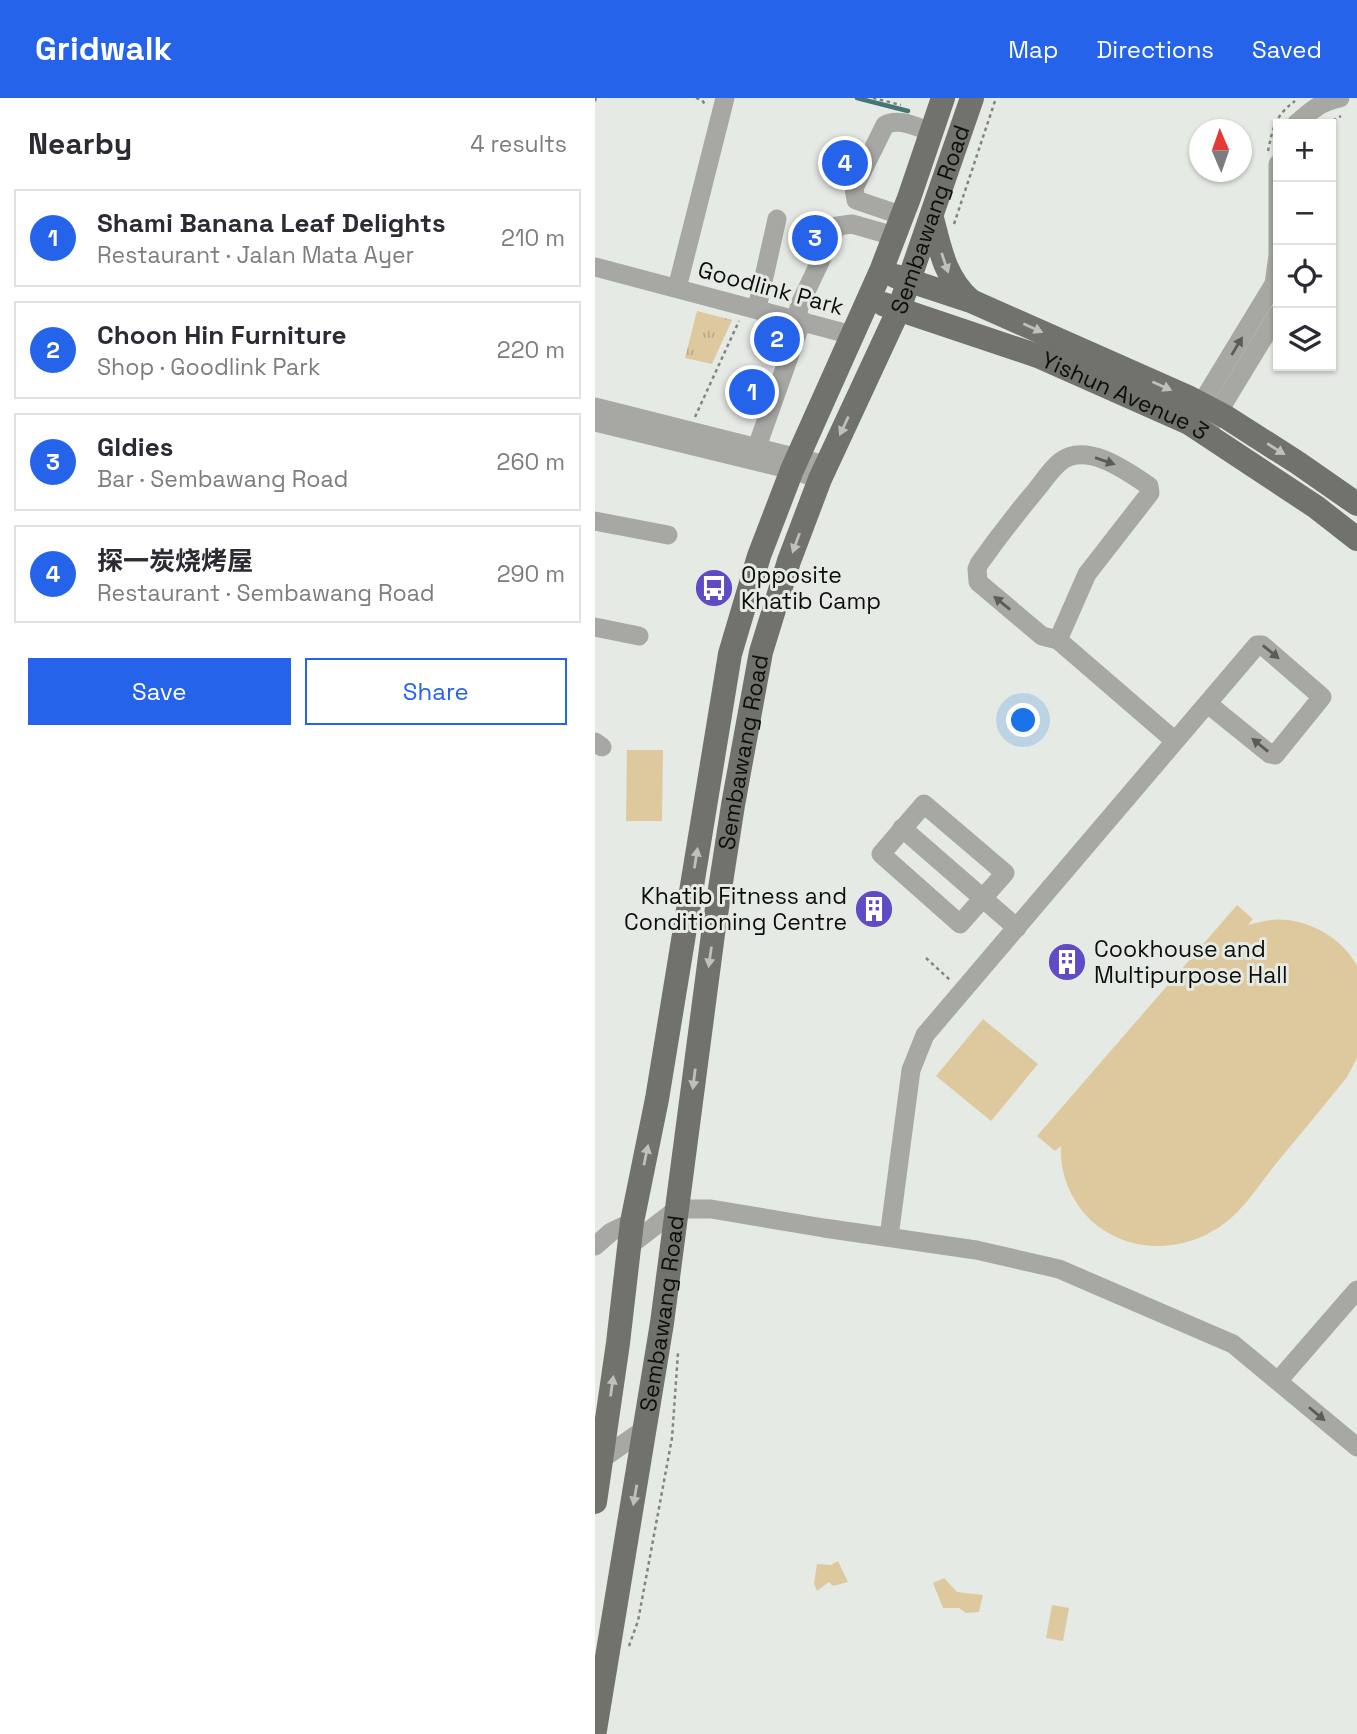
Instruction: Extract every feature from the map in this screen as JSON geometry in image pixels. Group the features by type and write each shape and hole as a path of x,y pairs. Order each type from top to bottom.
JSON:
{"main road":[{"name":"Sembawang Road","path":"595,1730 646,1428 733,804 761,652 789,561 823,472 899,309 908,281 943,220 972,98"},
{"name":"Sembawang Road","path":"595,1502 598,1459 632,1222 657,1099 730,654 759,556 795,463 869,299 898,226 932,132 937,100"},
{"path":"943,220 945,269 958,290 971,301"},
{"name":"Yishun Avenue 3","path":"881,271 971,301 1298,463 1357,504"},
{"name":"Yishun Avenue 3","path":"869,299 1038,356 1203,418 1357,539"},
{"path":"887,335 909,324 933,320"}],"street":[{"name":"Goodlink Park","path":"677,288 724,98"},
{"path":"1301,119 1312,109 1332,99 1349,105"},
{"path":"1321,119 1343,104 1349,105"},
{"path":"898,226 856,200 853,188 889,122 899,122 932,132"},
{"path":"1274,182 1277,245"},
{"path":"751,307 777,219"},
{"path":"754,454 799,320 800,304 837,226 898,226"},
{"name":"Goodlink Park","path":"595,267 852,335"},
{"path":"1203,418 1273,286"},
{"path":"1203,418 1273,321"},
{"path":"595,407 754,454"},
{"path":"595,422 754,454 823,472"},
{"path":"1058,640 1087,574 1150,493 1149,486 1143,482 1112,462 1095,457 1075,457 1060,462 1006,526 977,569 978,582 1042,636 1058,640 1175,741"},
{"path":"595,521 668,535"},
{"path":"595,627 639,636"},
{"path":"889,1237 911,1070 925,1035 1259,644 1322,697 1275,755 1270,754 1208,704"},
{"path":"924,804 1005,873 960,924 881,854 902,828 924,804"},
{"path":"902,828 1017,928"},
{"path":"629,1246 677,1209 711,1209 976,1250 1059,1269 1234,1344 1357,1447"},
{"path":"595,1246 611,1232 632,1222"},
{"path":"1278,1381 1357,1290"},
{"path":"598,1459 646,1428"}],"path":[{"path":"873,98 909,107"},
{"path":"943,220 996,98"},
{"path":"1277,119 1299,98"},
{"path":"1333,119 1349,105"},
{"path":"691,426 751,307"},
{"path":"926,958 962,992"}],"green space":[{"path":"697,311 732,320 712,364 685,358"},
{"path":"627,750 663,750 662,821 626,821"},
{"path":"1237,905 1253,919 1248,925 1270,920 1295,921 1332,937 1350,955 1357,966 1357,1058 1347,1077 1250,1198 1217,1229 1185,1243 1168,1246 1150,1246 1117,1238 1092,1222 1077,1203 1066,1181 1061,1146 1055,1151 1037,1136"},
{"path":"983,1019 1038,1064 991,1121 936,1076"},
{"path":"838,1561 848,1582 833,1586 829,1582 817,1591 814,1584 817,1564 831,1565"},
{"path":"944,1578 957,1592 983,1595 979,1612 966,1613 959,1608 943,1608 933,1583"},
{"path":"1052,1605 1069,1608 1063,1641 1046,1638"}],"waterway":[{"path":"857,98 908,111"}],"place":[{"name":"探一炭烧烤屋","path":"845,163"},
{"name":"Gldies","path":"815,238"},
{"name":"Choon Hin Furniture","path":"777,339"},
{"name":"Shami Banana Leaf Delights","path":"752,392"},
{"name":"Opposite Khatib Camp","path":"714,588"},
{"name":"Khatib Fitness and Conditioning Centre","path":"874,909"},
{"name":"Cookhouse and Multipurpose Hall","path":"1067,962"}]}
